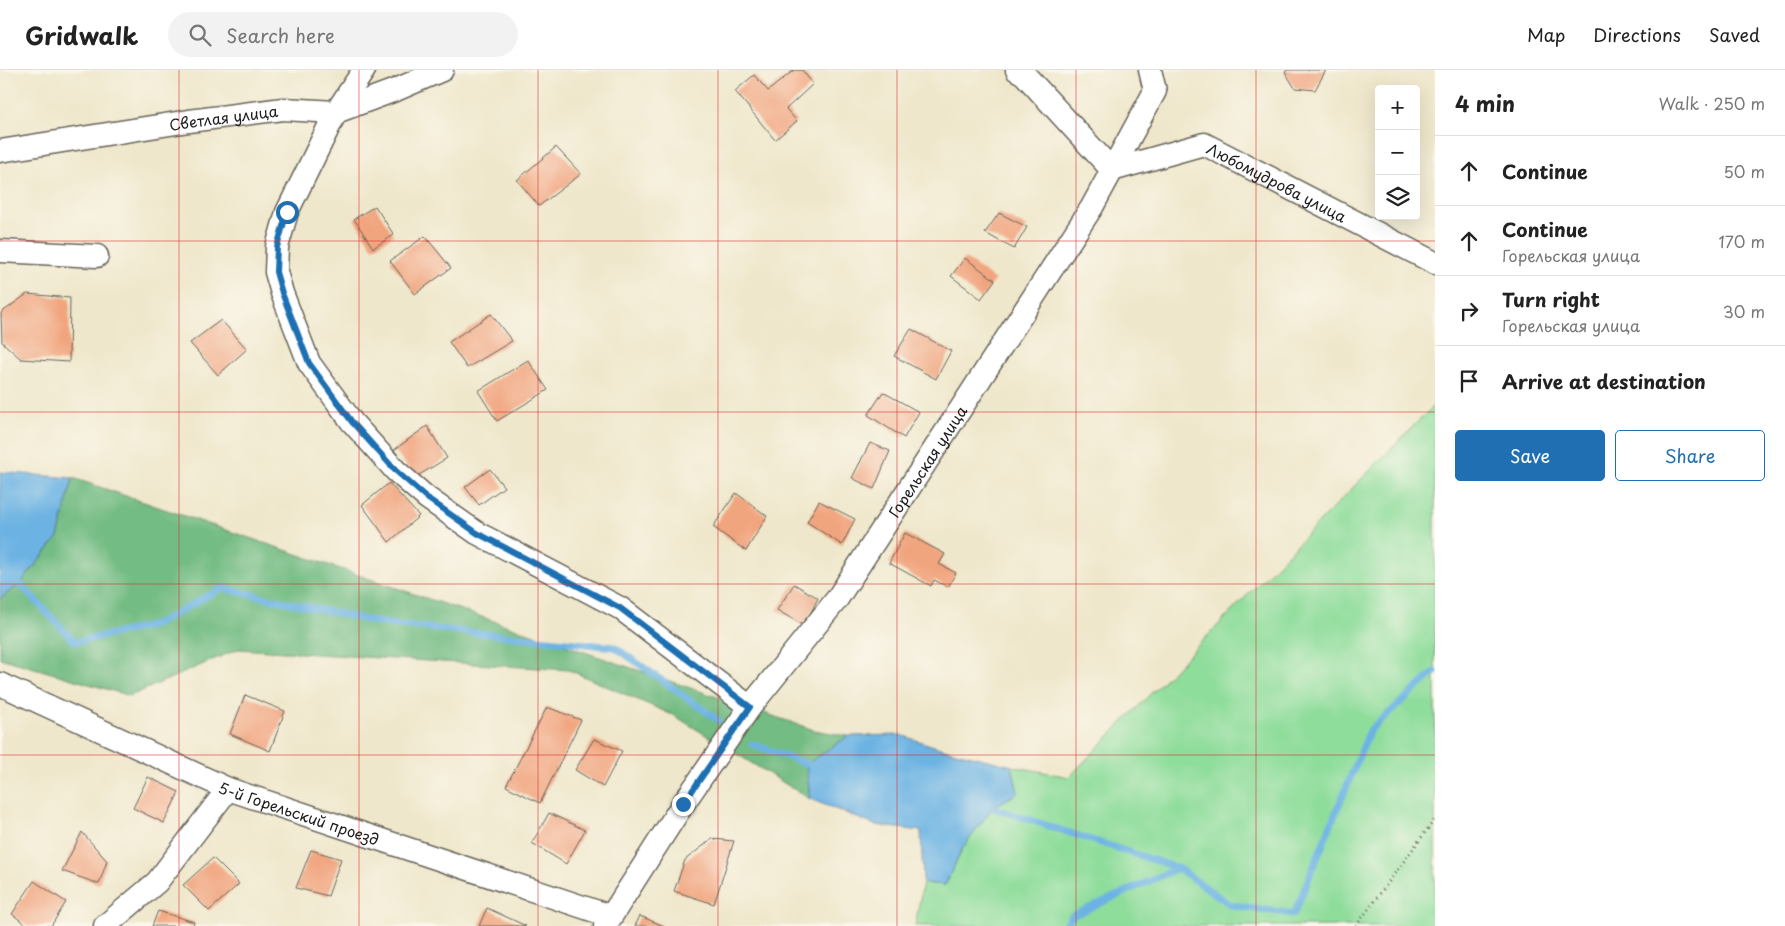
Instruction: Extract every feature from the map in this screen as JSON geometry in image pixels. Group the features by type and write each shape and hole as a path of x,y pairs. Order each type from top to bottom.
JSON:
{"street":[{"path":"364,70 336,112 287,212 277,247 276,272 282,293 309,363 352,422 396,471 427,498 477,533 620,608 750,707"},
{"name":"Светлая улица","path":"0,151 189,121 284,110 336,112 442,70"},
{"path":"1017,70 1024,74 1112,170"},
{"name":"Горельская улица","path":"607,921 683,804 750,707 837,599 1092,207 1155,91 1150,70"},
{"name":"Любомудрова улица","path":"1112,170 1204,144 1435,263"},
{"path":"0,251 97,256"},
{"name":"5-й Горельский проезд","path":"0,684 228,789 607,921"},
{"path":"105,926 157,882 228,789"}],"path":[{"path":"1356,926 1435,819"}],"green space":[{"path":"1435,404 1435,926 915,926 923,883 945,885 963,848 993,806 1018,793 1012,766 1069,777"},
{"path":"73,478 814,730 848,736 807,765 810,799 675,716 569,670 238,649 130,696 0,658 0,599 20,584 58,537"}],"water":[{"path":"0,472 73,478 58,537 20,584 0,599"},
{"path":"901,735 940,748 1012,766 1018,793 993,807 963,848 945,885 923,883 921,831 875,825 810,799 806,765 848,736"}],"building":[{"path":"794,70 802,70 813,84 786,109 797,121 775,140 735,91 754,75 768,91"},
{"path":"1287,70 1326,70 1315,90 1295,88 1285,72"},
{"path":"556,147 581,174 539,206 517,180"},
{"path":"375,206 394,235 373,248 354,219"},
{"path":"999,213 1027,227 1014,249 985,233"},
{"path":"425,236 451,268 415,294 390,261"},
{"path":"965,258 995,280 981,299 951,276"},
{"path":"27,294 70,298 69,362 21,359 2,342 1,313"},
{"path":"491,314 512,341 467,368 449,342"},
{"path":"221,320 247,349 218,375 190,343"},
{"path":"911,329 951,351 936,379 894,356"},
{"path":"528,360 548,390 497,421 478,391"},
{"path":"883,392 919,412 904,438 868,415"},
{"path":"427,426 447,458 416,477 394,450"},
{"path":"870,443 890,451 874,489 852,478"},
{"path":"490,469 504,487 479,505 465,487"},
{"path":"389,483 419,516 389,542 362,505"},
{"path":"736,493 767,516 746,551 713,527"},
{"path":"819,501 855,519 842,545 807,522"},
{"path":"905,533 945,554 939,564 956,573 948,587 934,580 931,586 889,563"},
{"path":"794,584 818,598 804,626 777,610"},
{"path":"245,695 285,711 270,751 230,734"},
{"path":"547,707 581,720 540,803 506,786"},
{"path":"594,739 622,751 603,787 575,770"},
{"path":"148,777 179,792 164,823 133,808"},
{"path":"549,813 585,830 566,864 532,843"},
{"path":"82,832 107,861 99,884 62,871"},
{"path":"712,839 734,841 714,904 674,891 685,860"},
{"path":"311,850 341,859 328,896 296,888"},
{"path":"213,858 239,884 209,911 183,885"},
{"path":"34,881 66,902 51,926 28,926 12,914"},
{"path":"487,908 526,926 479,926"},
{"path":"158,911 194,922 193,926 152,926"},
{"path":"640,916 664,926 635,926"}],"waterway":[{"path":"0,578 20,584 75,642 155,625 222,588 381,623 615,647 718,720"},
{"path":"1065,926 1072,916 1178,868 1231,905 1294,914 1370,730 1435,672"},
{"path":"752,744 815,767"},
{"path":"984,805 1178,868"}],"route":[{"path":"287,212 277,247 276,272 282,293 309,363 352,422 396,471 427,498 477,533 620,608 750,707 683,804"}]}
